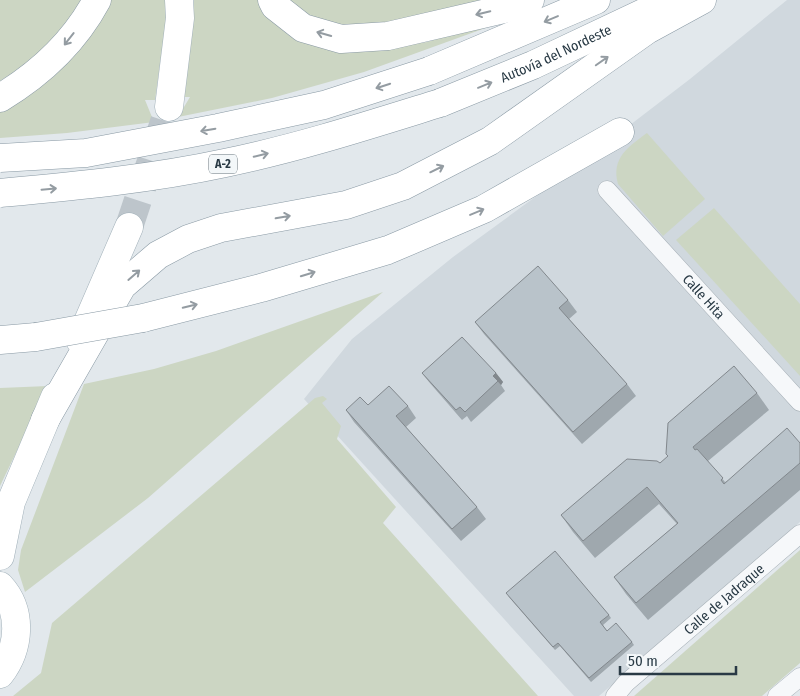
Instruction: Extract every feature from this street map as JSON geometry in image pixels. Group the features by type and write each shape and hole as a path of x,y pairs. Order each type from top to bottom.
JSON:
{"main road":[{"path":"0,98 42,68 64,46 98,0"},
{"path":"272,0 276,6 303,28 341,39 388,36 513,7 530,0"},
{"path":"0,158 86,153 218,128 324,105 429,71 596,0"},
{"name":"Autovía del Nordeste","path":"0,193 85,186 224,164 332,137 440,103 534,65 669,0"},
{"path":"45,420 122,286 158,255 188,239 222,228 346,205 403,186 490,141 647,30 702,0"},
{"path":"169,107 182,6"},
{"path":"0,340 36,337 143,318 261,288 388,250 484,210 620,132"},
{"path":"0,556 5,510 129,227"},
{"path":"0,674 9,661 17,634 16,617 1,581"}],"street":[{"name":"Calle Hita","path":"606,190 800,402"},
{"name":"Calle de Jadraque","path":"621,690 800,534"},
{"path":"778,696 800,677"}],"shaded area":[{"path":"787,0 800,0 800,522 599,696 574,696 304,399 352,339 453,257 553,184 690,79"}],"green space":[{"path":"0,0 82,0 46,45 0,81"},
{"path":"111,0 169,0 155,100 145,100 154,122 67,133 0,138 0,107"},
{"path":"194,0 260,0 314,41 356,52 427,42 502,18 502,22 364,72 272,98 178,117 190,97 180,97"},
{"path":"288,0 495,0 396,29 331,26 299,11"},
{"path":"647,133 705,199 663,236 618,184 616,175 619,160 623,154 633,143"},
{"path":"714,208 800,304 800,376 676,240"},
{"path":"383,292 148,498 25,592 18,570 21,550 84,384 154,369 216,351"},
{"path":"48,386 0,486 0,388"},
{"path":"323,396 327,399 322,403 341,426 337,439 396,507 383,523 538,696 13,696 41,673 52,623 315,398"},
{"path":"800,550 800,663 762,696 634,696"}],"building":[{"path":"538,266 568,300 559,308 627,384 573,432 475,322"},
{"path":"462,337 496,373 493,376 498,381 465,412 460,407 456,410 422,373"},
{"path":"734,366 757,393 693,447 695,450 697,449 723,478 721,480 724,484 787,428 800,443 800,463 636,603 614,577 678,523 647,487 583,541 561,515 627,459 657,461 660,463 668,456 666,454 668,423"},
{"path":"389,386 408,406 396,416 477,507 452,529 346,410 360,397 368,405"},
{"path":"555,551 609,615 600,622 607,631 616,623 632,642 589,678 558,643 553,647 506,593"}],"tunnel":[{"path":"129,227 169,107"}]}
